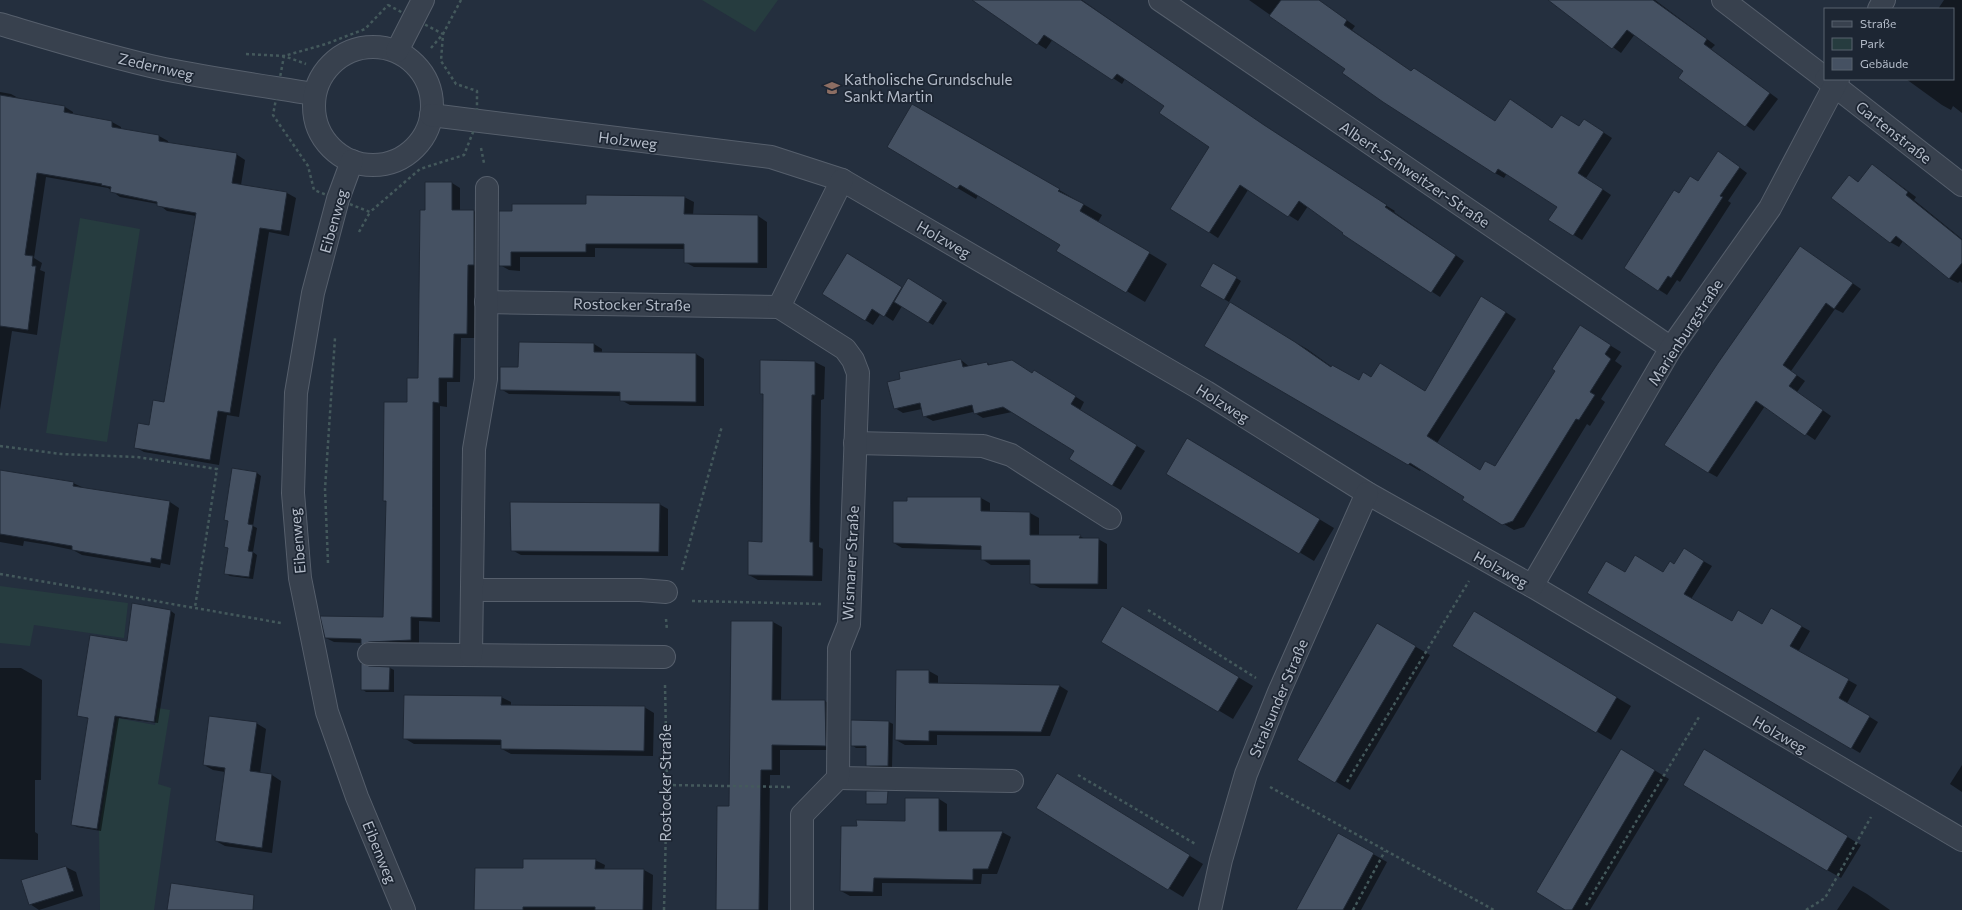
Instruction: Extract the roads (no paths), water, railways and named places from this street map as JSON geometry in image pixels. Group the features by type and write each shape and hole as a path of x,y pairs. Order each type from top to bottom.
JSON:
{"street":[{"name":"Albert-Schweitzer-Straße","path":"1160,0 1671,348"},
{"name":"Gartenstraße","path":"1722,0 1824,75"},
{"path":"397,51 418,9"},
{"name":"Zedernweg","path":"0,24 163,69 314,94"},
{"path":"378,46 397,51 416,64 426,79 431,97 431,115 426,132 416,146 402,157 386,164 369,165 352,161 335,151 320,135 315,120 314,94 325,70 339,56 358,48 378,46"},
{"name":"Marienburgstraße","path":"1532,586 1671,348 1770,208 1831,80"},
{"name":"Gartenstraße","path":"1831,80 1962,185"},
{"name":"Holzweg","path":"431,115 477,126 771,157 842,180 1206,392 1367,493 1532,586 1962,840"},
{"name":"Eibenweg","path":"352,161 338,199 313,293 296,393 293,493 300,578 309,629 327,712 357,797 404,910"},
{"path":"778,306 842,180"},
{"path":"471,655 474,449 486,379 487,188"},
{"name":"Rostocker Straße","path":"486,302 778,306"},
{"name":"Wismarer Straße","path":"778,306 845,349 853,360 858,374 849,624 839,649 838,778"},
{"path":"855,443 983,446 1011,455 1110,518"},
{"name":"Stralsunder Straße","path":"1210,910 1221,860 1246,774 1279,692 1367,493"},
{"path":"473,590 640,590 666,592"},
{"path":"369,654 664,656"},
{"path":"802,910 802,814 838,778 1012,781"}],"place":[{"name":"Katholische Grundschule Sankt Martin","path":"832,88"}]}
